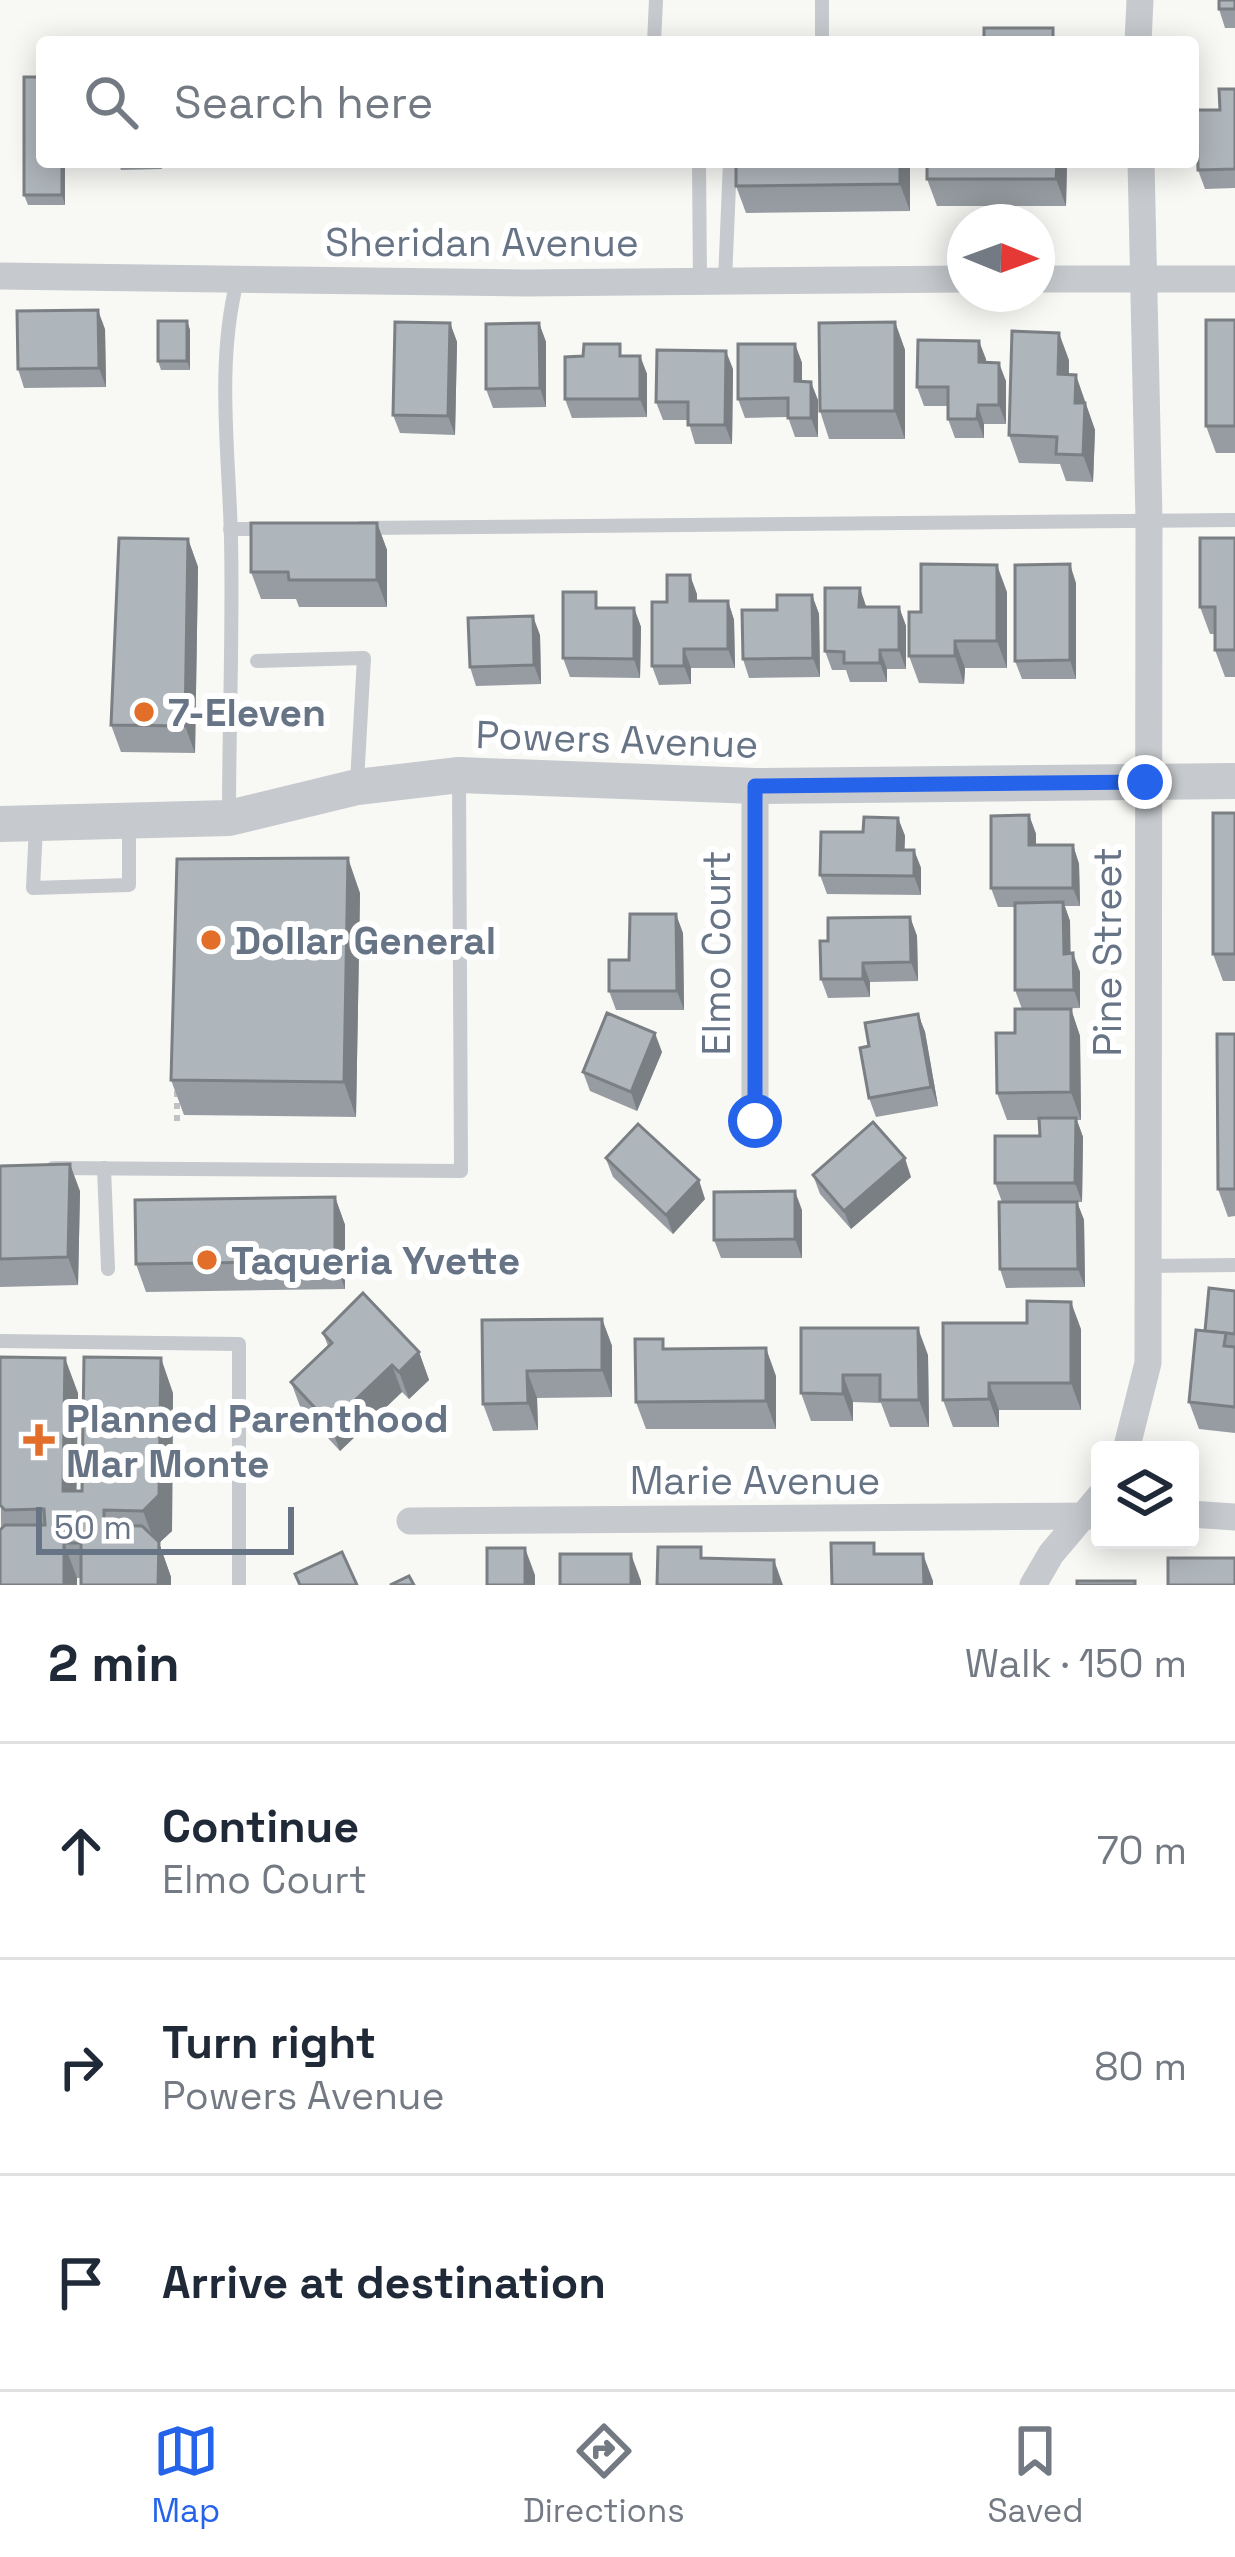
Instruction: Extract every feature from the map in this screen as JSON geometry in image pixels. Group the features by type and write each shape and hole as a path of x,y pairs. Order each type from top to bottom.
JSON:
{"street":[{"path":"1138,36 1140,0"},
{"name":"Pine Street","path":"1128,1441 1148,1363 1145,782 1149,520 1141,168"},
{"name":"Sheridan Avenue","path":"0,276 237,281 947,279"},
{"path":"1055,279 1235,279"},
{"name":"Powers Avenue","path":"0,824 229,818 357,787 459,775 755,786 1235,781"},
{"name":"Elmo Court","path":"755,786 755,1121"},
{"name":"Marie Avenue","path":"410,1521 1091,1510"},
{"path":"1034,1585 1091,1514"},
{"path":"1199,1515 1235,1517"}],"lane":[{"path":"655,36 656,0"},
{"path":"822,0 823,36"},
{"path":"700,168 713,280"},
{"path":"713,280 729,168"},
{"path":"229,818 230,529 225,447 229,314 237,281"},
{"path":"338,528 1235,520"},
{"path":"230,529 295,529"},
{"path":"257,661 364,658 357,787"},
{"path":"27,1168 461,1172 459,775"},
{"path":"37,822 33,888 129,885 129,819"},
{"path":"104,1168 108,1268"},
{"path":"1147,1266 1235,1265"},
{"path":"0,1341 239,1344 239,1585"}],"path":[{"path":"177,1074 177,1121"}],"building":[{"path":"1219,0 1235,0 1235,9 1219,9"},
{"path":"984,28 1053,28 1053,36 984,36"},
{"path":"24,77 36,77 36,168 62,168 62,195 24,195"},
{"path":"1219,89 1235,89 1235,169 1198,170 1199,110 1220,110"},
{"path":"736,168 900,168 900,184 736,186"},
{"path":"927,168 1057,168 1056,179 927,179"},
{"path":"98,310 99,368 18,369 17,311"},
{"path":"1206,320 1235,320 1235,426 1206,426"},
{"path":"158,321 187,321 187,361 158,361"},
{"path":"395,322 450,323 448,416 393,415"},
{"path":"895,322 895,411 820,411 819,323"},
{"path":"539,323 540,388 486,389 486,324"},
{"path":"1012,331 1059,333 1058,374 1076,375 1075,403 1085,403 1083,455 1056,454 1057,437 1009,435"},
{"path":"918,340 979,341 979,362 999,363 999,405 978,405 977,419 948,419 948,387 917,387"},
{"path":"584,344 620,344 620,356 640,356 640,399 565,399 565,357 583,356"},
{"path":"738,344 795,344 795,381 811,382 811,418 788,418 788,398 738,399"},
{"path":"657,350 726,351 725,425 688,425 688,402 656,402"},
{"path":"251,523 377,523 377,580 289,580 288,572 251,572"},
{"path":"119,538 188,539 185,726 111,725"},
{"path":"1200,538 1235,538 1235,650 1215,650 1215,607 1200,607"},
{"path":"921,564 997,565 997,641 955,641 955,656 909,656 909,612 921,612"},
{"path":"1070,564 1070,660 1015,661 1015,565"},
{"path":"667,575 690,575 690,601 728,601 728,649 684,649 684,666 652,666 652,602 667,602"},
{"path":"825,588 860,588 859,607 899,607 899,650 880,650 880,663 844,663 844,652 825,651"},
{"path":"563,592 596,592 596,608 634,608 634,659 563,658"},
{"path":"777,595 812,595 813,658 743,659 742,610 777,610"},
{"path":"533,616 534,665 470,667 468,618"},
{"path":"1213,813 1235,813 1235,954 1213,954"},
{"path":"1029,815 1029,845 1073,845 1073,888 991,888 991,816"},
{"path":"864,817 898,818 897,850 914,850 914,876 820,875 821,832 863,832"},
{"path":"348,858 344,1082 171,1080 177,859"},
{"path":"1063,902 1064,954 1073,953 1074,990 1015,990 1015,903"},
{"path":"630,914 676,914 677,991 609,991 609,960 629,960"},
{"path":"910,917 911,962 863,963 863,979 821,979 820,941 828,941 828,918"},
{"path":"1015,1009 1071,1009 1071,1092 997,1093 996,1033 1015,1033"},
{"path":"607,1013 655,1033 631,1092 583,1072"},
{"path":"918,1014 931,1087 869,1098 860,1048 869,1046 865,1023"},
{"path":"1217,1034 1235,1034 1235,1189 1218,1189"},
{"path":"1039,1118 1076,1118 1075,1183 995,1183 995,1136 1040,1136"},
{"path":"873,1122 905,1158 844,1211 813,1175"},
{"path":"638,1124 699,1180 666,1215 606,1158"},
{"path":"70,1164 68,1257 0,1259 0,1166"},
{"path":"795,1191 795,1239 714,1240 714,1192"},
{"path":"335,1197 335,1261 136,1264 135,1200"},
{"path":"999,1202 1077,1202 1078,1269 1000,1269"},
{"path":"1209,1288 1235,1291 1235,1334 1205,1331"},
{"path":"363,1293 419,1352 399,1372 392,1365 330,1424 291,1382 332,1343 323,1333"},
{"path":"1027,1301 1071,1302 1071,1383 989,1383 989,1399 943,1400 943,1323 1027,1323"},
{"path":"602,1319 602,1370 527,1371 528,1403 483,1404 482,1320"},
{"path":"801,1328 918,1328 919,1400 880,1400 880,1375 843,1375 843,1394 801,1393"},
{"path":"1196,1330 1226,1333 1224,1346 1235,1347 1235,1407 1189,1402"},
{"path":"635,1339 663,1339 663,1349 766,1348 766,1401 636,1402"},
{"path":"0,1357 65,1358 63,1491 82,1491 84,1357 161,1358 159,1495 143,1511 104,1510 104,1525 142,1526 159,1542 158,1585 81,1585 81,1543 64,1543 64,1585 0,1585 0,1530 5,1525 45,1525 44,1509 5,1510 0,1505"},
{"path":"831,1543 874,1543 874,1554 923,1554 924,1585 832,1585"},
{"path":"658,1547 701,1547 701,1558 774,1560 774,1585 657,1585"},
{"path":"487,1548 525,1548 525,1585 487,1585"},
{"path":"342,1552 357,1585 300,1585 295,1574"},
{"path":"560,1554 631,1554 631,1585 560,1585"},
{"path":"1168,1558 1235,1558 1235,1585 1168,1585"},
{"path":"409,1576 414,1585 390,1585"},
{"path":"1077,1581 1135,1581 1135,1585 1077,1585"}],"place":[{"name":"7-Eleven","path":"144,712"},
{"name":"Dollar General","path":"211,940"},
{"name":"Taqueria Yvette","path":"207,1260"},
{"name":"Planned Parenthood Mar Monte","path":"39,1440"}],"route":[{"path":"755,1121 755,786 1145,782"}]}
